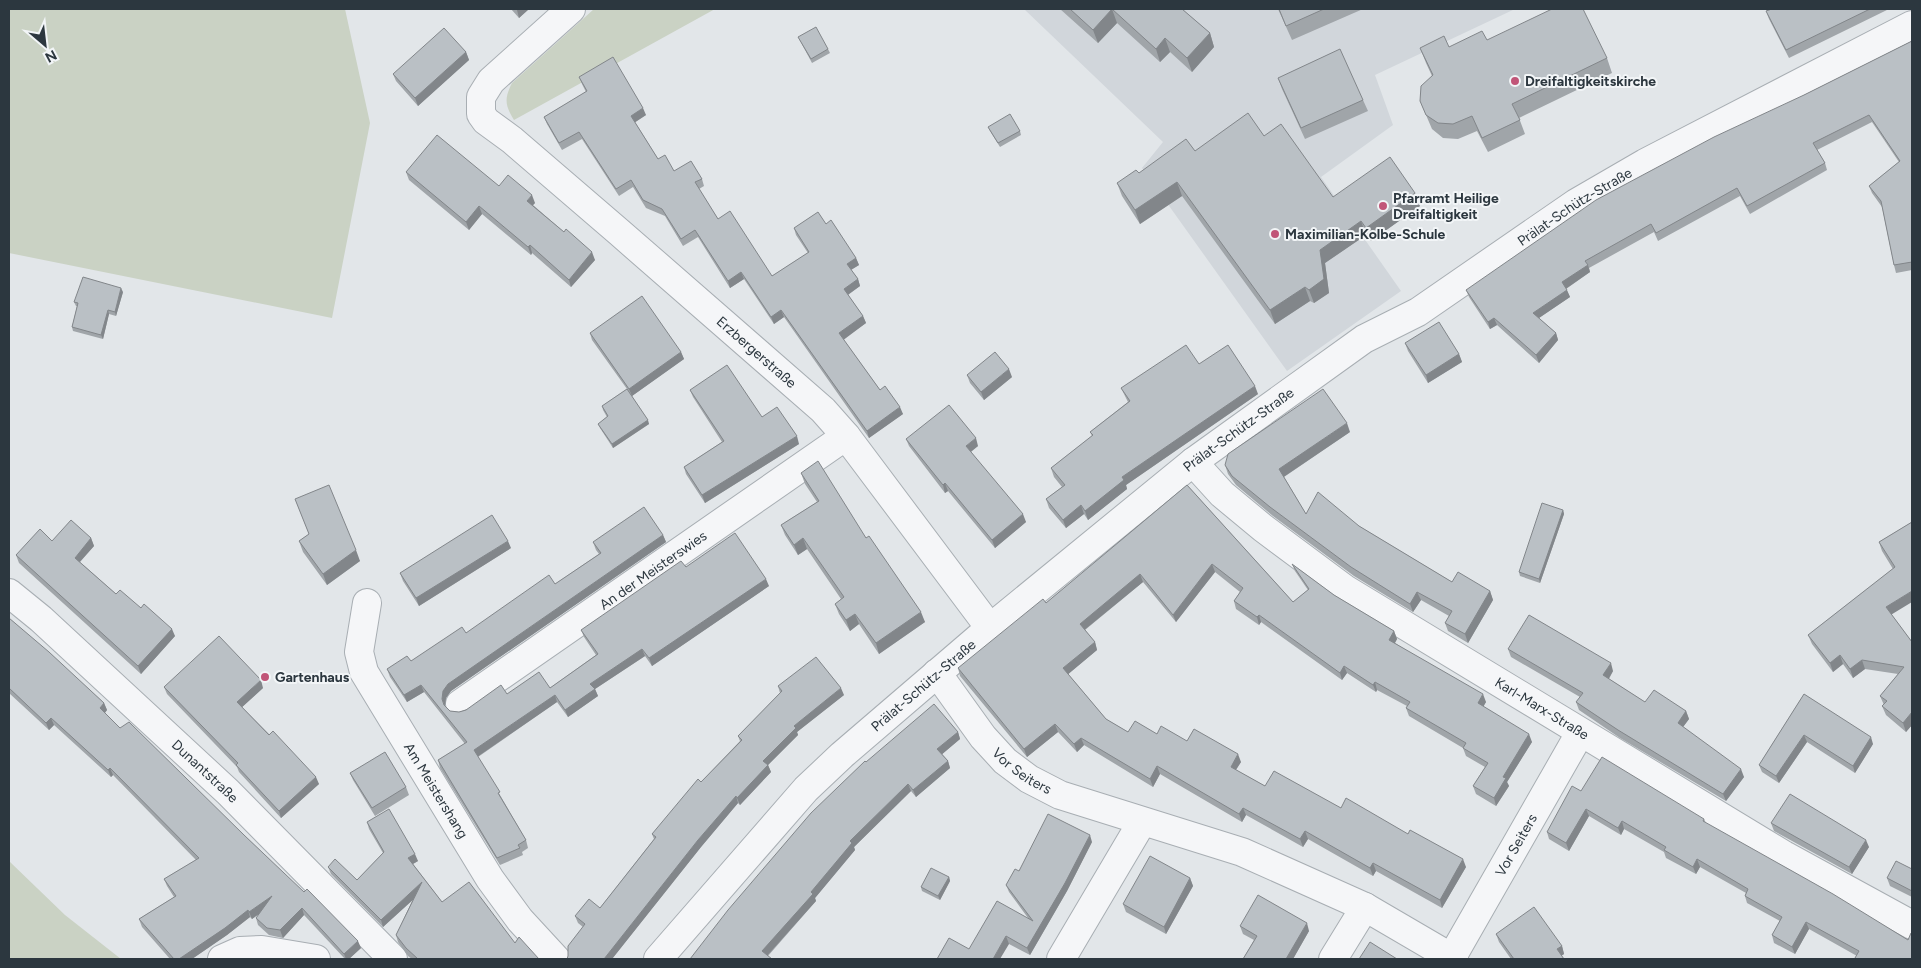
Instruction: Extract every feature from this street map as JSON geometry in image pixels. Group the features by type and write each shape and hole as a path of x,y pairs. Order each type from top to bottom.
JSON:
{"street":[{"name":"Erzbergerstraße","path":"571,9 491,81 481,97 481,114 486,121 512,140 620,232 823,410 846,436 990,628"},
{"name":"Prälat-Schütz-Straße","path":"658,959 806,789 842,755 990,628 1193,462 1364,339 1418,312 1576,204 1645,163 1912,25"},
{"name":"An der Meisterswies","path":"460,704 846,436"},
{"name":"Karl-Marx-Straße","path":"1193,462 1222,494 1345,589 1784,855 1912,925"},
{"name":"Dunantstraße","path":"9,593 41,618 228,792 393,959"},
{"name":"Am Meistershang","path":"367,603 359,652 364,672 490,879 520,920 556,959"},
{"name":"Vor Seiters","path":"937,673 983,737 1005,761 1023,774 1060,794 1142,822 1242,852 1365,907 1453,958 1580,733"},
{"path":"1061,959 1142,822"},
{"path":"1333,959 1365,907"},
{"path":"222,959 240,951 262,950 316,959"}],"shaded area":[{"path":"9,9 345,9 370,123 332,318 9,253"},
{"path":"594,9 715,9 514,120 507,102 512,83"},
{"name":"Maximilian-Kolbe-Schule","path":"1024,9 1515,9 1375,75 1393,125 1321,177 1401,291 1287,371 1142,168 1163,142"},
{"path":"9,861 65,915 121,959 9,959"}],"building":[{"path":"1070,9 1112,9 1093,30"},
{"path":"1112,9 1182,9 1210,33 1187,58 1165,38 1156,49"},
{"path":"1279,9 1324,9 1286,26"},
{"name":"Dreifaltigkeitskirche","path":"1552,9 1583,9 1607,58 1512,104 1520,120 1482,138 1472,116 1453,124 1438,123 1426,115 1420,101 1421,86 1433,75 1420,48 1444,36 1449,47 1482,31 1487,40"},
{"path":"1772,9 1870,9 1786,50 1766,11"},
{"path":"816,27 828,49 811,59 798,37"},
{"path":"444,28 466,52 415,98 393,74"},
{"path":"1912,41 1912,262 1894,265 1881,201 1869,186 1900,161 1869,115 1813,143 1825,163 1747,206 1737,188 1656,233 1651,224 1585,261 1588,265 1562,282 1567,290 1533,313 1556,333 1536,355 1494,318 1488,322 1466,290 1596,200 1714,137"},
{"path":"1340,49 1363,100 1301,128 1278,78"},
{"path":"613,57 643,108 631,116 658,159 665,155 674,171 691,161 702,179 695,182 718,219 730,211 772,276 809,252 794,228 818,212 826,224 831,220 856,258 847,264 858,279 844,289 863,316 839,333 880,390 885,386 900,407 867,431 781,310 771,317 741,272 728,281 695,230 681,239 662,209 643,200 631,180 616,189 579,132 559,143 544,117 587,91 579,77"},
{"path":"1248,113 1264,136 1281,124 1333,197 1390,157 1415,193 1366,228 1361,221 1320,250 1324,279 1309,290 1305,287 1270,310 1177,182 1135,210 1117,183 1136,170 1139,173 1186,139 1195,151"},
{"path":"1010,114 1020,131 998,143 988,127"},
{"path":"437,135 499,186 508,175 532,195 527,201 564,232 566,229 592,252 569,280 530,245 528,247 479,206 466,222 406,172"},
{"path":"83,277 121,288 115,312 108,310 101,335 72,327 78,303 74,302"},
{"path":"642,296 681,352 629,389 590,333"},
{"path":"1439,322 1459,354 1426,375 1405,343"},
{"path":"1186,345 1199,364 1228,345 1255,386 1122,477 1124,480 1085,511 1081,505 1063,520 1046,499 1065,485 1051,468 1093,435 1090,432 1130,401 1121,388"},
{"path":"995,352 1009,369 981,392 967,375"},
{"path":"727,365 762,417 777,407 797,436 702,495 684,467 724,441 690,390"},
{"path":"627,389 648,420 612,444 598,424 608,416 602,406"},
{"path":"1323,389 1347,423 1279,469 1306,514 1318,492 1359,526 1452,582 1458,572 1490,591 1465,634 1445,623 1452,611 1417,592 1410,604 1351,567 1270,507 1232,476 1225,465 1228,454"},
{"path":"949,405 976,438 966,446 1023,514 992,540 945,483 943,485 906,439"},
{"path":"818,461 866,538 869,536 921,612 876,643 855,614 846,620 835,604 844,597 803,538 794,545 781,525 819,501 801,473"},
{"path":"329,485 356,550 323,574 299,541 309,534 295,499"},
{"path":"1187,485 1293,602 1309,589 1292,564 1334,595 1394,631 1389,640 1483,694 1478,703 1529,734 1503,777 1506,778 1494,798 1473,786 1488,763 1463,748 1466,743 1406,708 1410,702 1375,682 1373,685 1344,666 1340,673 1259,615 1257,617 1234,601 1243,588 1212,564 1173,615 1140,574 1080,624 1095,642 1063,668 1106,719 1128,732 1135,721 1157,734 1161,726 1187,741 1194,729 1238,754 1231,767 1265,786 1274,771 1341,808 1346,798 1408,834 1410,830 1463,859 1440,900 1373,863 1370,868 1305,831 1300,839 1243,808 1239,814 1157,766 1150,779 1081,738 1074,744 1055,724 1024,749 958,668 1043,599 1046,603"},
{"path":"1542,503 1563,510 1539,579 1519,572"},
{"path":"644,507 663,535 448,684 443,691 442,699 444,705 450,711 459,712 466,710 501,685 507,694 539,672 550,688 598,654 581,630 681,561 686,567 735,533 766,579 649,658 642,649 590,684 595,689 565,710 555,695 474,750 500,792 498,793 526,840 518,845 520,848 497,858 438,760 467,742 421,685 404,695 387,669 407,656 411,661 462,627 466,633 549,575 555,584 601,553 593,542"},
{"path":"492,515 508,541 416,598 400,573"},
{"path":"71,520 91,538 75,558 116,594 120,590 141,608 144,604 172,629 138,666 16,555 40,529 52,541"},
{"path":"1912,522 1912,591 1886,607 1912,642 1912,712 1903,723 1882,706 1887,701 1880,696 1904,667 1862,660 1850,669 1840,655 1830,663 1808,635 1895,567 1879,542"},
{"path":"1529,615 1611,663 1603,675 1645,702 1654,690 1686,711 1678,723 1741,769 1723,794 1576,702 1583,693 1508,649"},
{"path":"9,618 104,703 100,708 120,728 129,722 304,892 307,889 358,941 344,954 302,908 280,930 267,928 256,918 272,896 249,912 248,910 179,959 174,959 139,919 176,896 164,879 199,858 110,768 108,770 51,718 46,723 9,688"},
{"path":"219,636 261,680 237,702 269,735 273,731 316,777 279,811 236,765 238,763 164,687"},
{"path":"816,657 841,688 794,726 796,728 763,761 768,765 737,798 736,796 698,840 604,959 567,959 568,946 585,924 575,916 589,899 600,908 656,837 652,834 698,779 701,782 742,740 738,736 782,691 778,686"},
{"path":"1804,694 1871,737 1853,766 1804,735 1776,776 1759,765"},
{"path":"934,704 958,732 937,749 948,761 913,790 908,784 850,841 852,843 811,892 813,894 762,951 772,959 690,959 728,910 811,813 865,761"},
{"path":"385,752 406,787 372,808 350,773"},
{"path":"1602,757 1704,819 1703,821 1833,894 1908,940 1912,932 1912,959 1857,959 1855,958 1859,951 1806,922 1792,947 1772,935 1782,917 1745,896 1748,889 1697,859 1693,867 1664,850 1666,847 1622,821 1618,828 1586,809 1566,843 1547,832 1572,786 1581,791"},
{"path":"1790,794 1866,840 1849,867 1771,823"},
{"path":"389,809 415,854 408,858 442,902 469,882 515,943 519,937 539,959 418,959 406,948 396,935 422,882 381,920 328,867 335,859 357,880 384,852 367,822"},
{"path":"1048,814 1090,835 1065,883 1027,948 1006,936 993,959 937,959 949,938 969,949 997,901 1033,921 1006,885 1015,869 1019,871"},
{"path":"1150,856 1190,878 1164,927 1123,904"},
{"path":"1896,861 1912,869 1912,891 1887,878"},
{"path":"931,868 949,877 938,896 921,887"},
{"path":"1258,895 1307,923 1286,959 1243,959 1257,936 1240,926"},
{"path":"1534,907 1562,946 1557,949 1564,959 1514,959 1496,934"},
{"path":"1370,942 1397,959 1359,959"}],"place":[{"name":"Dreifaltigkeitskirche","path":"1515,81"},
{"name":"Pfarramt Heilige Dreifaltigkeit","path":"1383,206"},
{"name":"Maximilian-Kolbe-Schule","path":"1275,234"},
{"name":"Gartenhaus","path":"265,677"}]}
